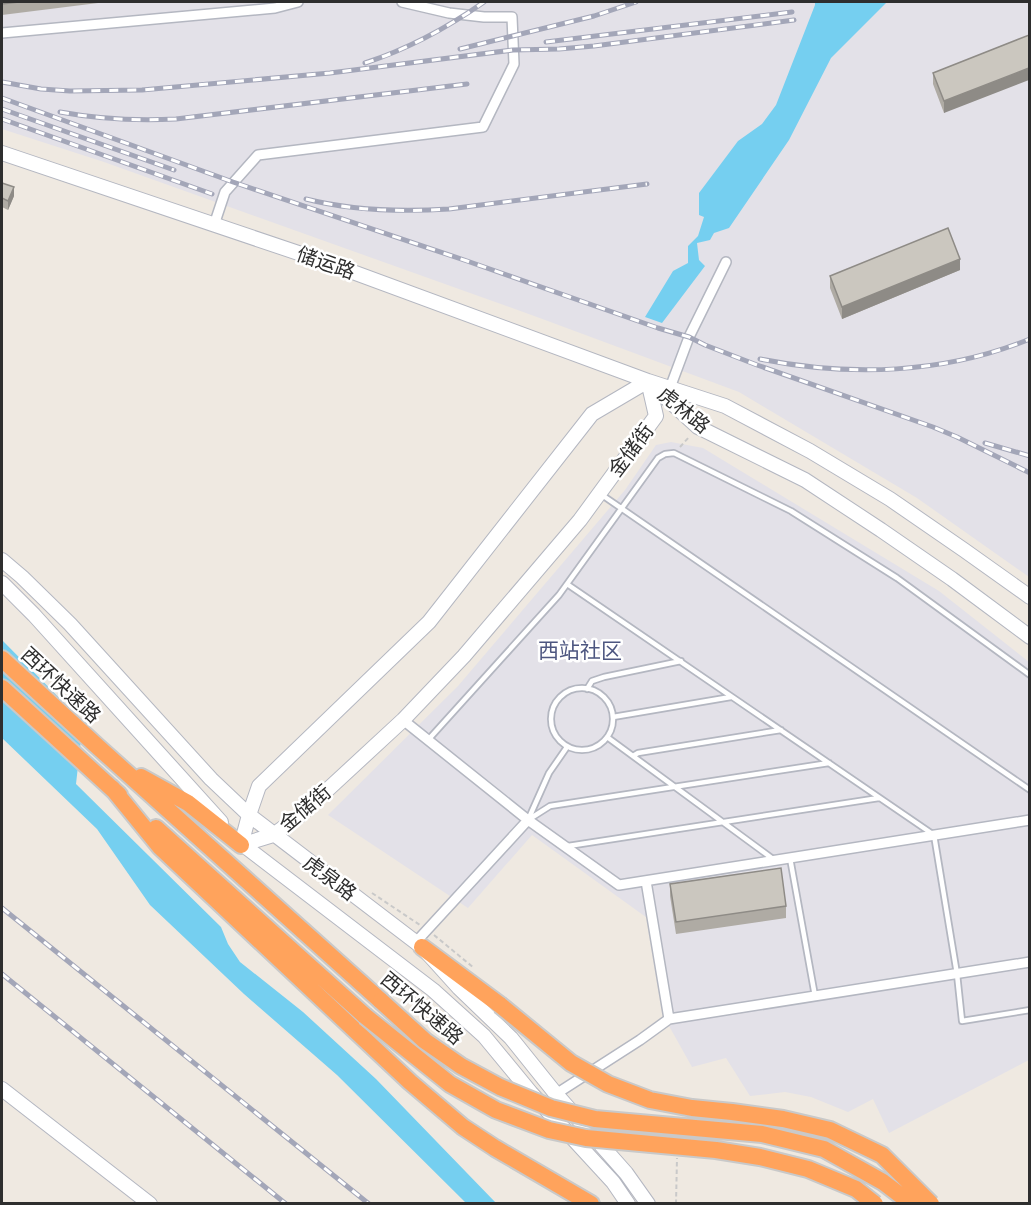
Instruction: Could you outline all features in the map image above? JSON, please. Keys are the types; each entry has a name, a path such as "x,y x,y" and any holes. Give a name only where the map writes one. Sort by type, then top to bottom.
{"highway":[{"name":"西环快速路","path":"2,659 425,1041 461,1066 500,1087 551,1107 595,1119 762,1134 824,1149 883,1182 912,1203"},
{"path":"2,688 365,1016 450,1084 496,1110 549,1130 586,1138 716,1150 760,1157 808,1169 856,1189 875,1203"},
{"path":"115,762 188,803 242,845"},
{"path":"112,788 160,847 410,1082 463,1126 495,1148 591,1203"},
{"path":"419,945 500,1005 571,1063 608,1084 650,1100 692,1108 783,1119 830,1130 882,1155 931,1203"}],"street":[{"path":"2,33 275,8 297,2"},
{"path":"214,225 225,192 258,156 483,128 514,64 512,17 449,13 402,2"},
{"name":"储运路","path":"2,153 331,264 648,381"},
{"path":"670,388 689,338 726,262"},
{"name":"虎林路","path":"648,381 725,406 810,452 890,500 1029,597"},
{"name":"虎林路","path":"648,381 698,427 805,480 926,561 1029,637"},
{"name":"金储街","path":"648,381 656,416 580,520 464,656 403,720 297,818 273,835 242,845 259,786 429,622 592,414 648,381"},
{"name":"虎泉路","path":"2,560 70,624 211,779 249,815 419,945 459,988 511,1038 556,1094 626,1173 648,1203"},
{"name":"虎泉路","path":"2,583 34,615 242,845 424,983 484,1036 531,1093 613,1182 628,1203"},
{"path":"403,720 528,820 619,885 1029,820"},
{"path":"419,945 528,820"},
{"path":"646,881 669,1019"},
{"path":"556,1094 669,1019 1029,962"},
{"path":"2,1089 150,1203"}],"lane":[{"path":"428,740 559,595 658,458 674,453 800,517 897,578 1029,675"},
{"path":"599,494 1029,790"},
{"path":"567,584 934,835 957,974 962,1021 1029,1010"},
{"path":"587,689 592,681 604,677 681,661"},
{"path":"587,689 600,694 608,701 613,717 611,731 597,747 577,751 558,741 552,732 551,712 555,702 562,695 571,690 587,689"},
{"path":"613,717 732,697"},
{"path":"633,756 638,753 781,730"},
{"path":"607,737 775,860"},
{"path":"528,820 549,773 567,747"},
{"path":"528,820 550,806 829,763"},
{"path":"565,846 879,798"},
{"path":"790,858 815,996"}],"path":[{"path":"674,453 698,427"}],"shaded area":[{"path":"2,2 1029,2 1029,577 917,498 739,392 104,162 2,129"},
{"path":"671,442 703,448 939,591 1029,662 1029,1060 889,1133 873,1099 848,1112 811,1097 785,1092 750,1096 726,1058 692,1067 669,1026 650,920 532,835 468,908 328,815 458,686 625,490 656,445"}],"water":[{"path":"815,2 887,2 831,58 789,140 729,228 714,233 710,240 697,243 699,260 705,266 662,323 645,317 673,271 688,263 688,246 698,236 704,217 699,215 699,193 738,141 762,124 776,105"},
{"path":"2,640 83,722 76,784 221,927 228,944 240,962 303,1012 376,1079 496,1203 466,1203 337,1075 244,994 150,905 97,829 2,738"}],"building":[{"path":"1029,35 1029,68 944,101 933,73"},
{"path":"2,183 14,187 8,201 2,198"},
{"path":"948,228 960,259 842,307 830,276"},
{"path":"781,868 786,906 676,922 670,884"}],"railway":[{"path":"365,63 427,37 484,2"},
{"path":"460,49 594,16 636,2"},
{"path":"546,42 792,12"},
{"path":"2,82 41,89 70,91 142,90 330,73 513,50 594,46 794,20"},
{"path":"60,112 118,119 176,119 467,84"},
{"path":"2,98 233,182 689,337 757,365 933,427 1030,473"},
{"path":"2,109 174,170"},
{"path":"2,119 212,194"},
{"path":"306,199 359,208 431,210 647,184"},
{"path":"760,359 828,368 896,369 964,359 997,351 1030,339"},
{"path":"985,443 1030,456"},
{"path":"2,908 369,1204"},
{"path":"2,974 286,1204"}],"district":[{"name":"西站社区","path":"580,651"}]}
